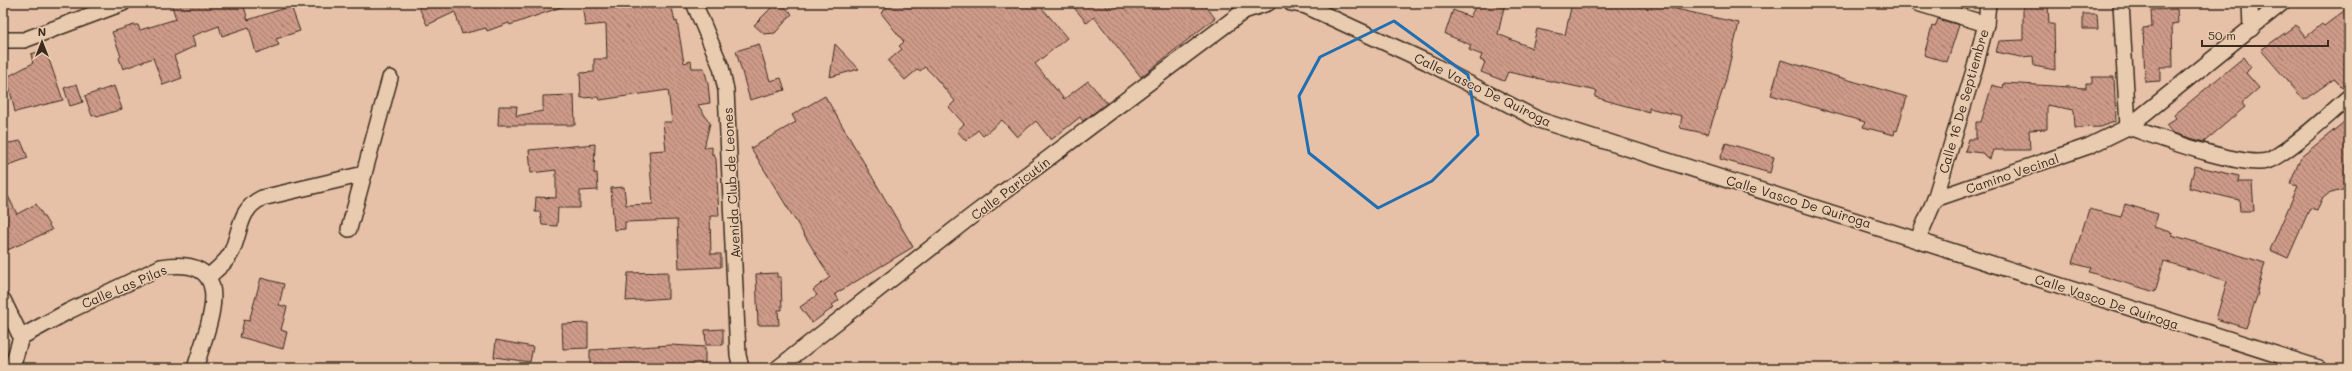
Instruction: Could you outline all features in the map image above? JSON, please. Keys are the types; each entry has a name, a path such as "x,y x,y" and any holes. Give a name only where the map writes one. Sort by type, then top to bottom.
{"street":[{"path":"3,40 24,40 123,3"},
{"name":"Avenida Club de Leones","path":"694,3 721,67 726,90 738,356 741,368"},
{"path":"1240,7 1268,3"},
{"name":"Calle Vasco De Quiroga","path":"1292,3 1306,6 1427,62 1539,120 1918,238 2138,312 2319,368"},
{"path":"1917,3 1986,24"},
{"name":"Calle 16 De Septiembre","path":"1935,199 1975,67 1986,24 1988,3"},
{"path":"2122,3 2128,127 2172,143 2221,156 2254,162 2266,161 2280,154 2349,97"},
{"path":"2250,3 2251,29"},
{"name":"Camino Vecinal","path":"1935,199 2089,146 2128,127 2282,3"},
{"name":"Calle Paricutín","path":"778,368 1240,7"},
{"path":"349,229 390,78"},
{"path":"195,368 211,317 214,298 209,276 226,261 232,251 245,211 252,203 262,198 364,174"},
{"path":"1918,238 1935,199"},
{"name":"Calle Las Pilas","path":"21,337 69,311 161,268 177,265 190,267 200,270 209,276"},
{"path":"3,300 21,337 12,368"}],"highlighted area":[{"path":"1394,21 1468,75 1478,135 1432,181 1378,208 1309,153 1299,96 1320,57"}],"building":[{"path":"171,3 243,3 248,20 291,6 300,31 276,39 279,45 256,53 249,27 222,36 219,26 192,36 195,46 174,56 182,78 163,85 153,58 123,69 119,58 121,56 112,32 134,25 138,25 140,30 176,19"},
{"path":"417,3 567,3 567,5 510,25 509,23 487,31 486,28 462,34 455,12 427,25"},
{"path":"582,3 655,3 655,8 671,3 675,22 677,21 684,63 691,61 692,68 704,68 708,84 710,103 698,105 710,123 704,148 712,147 712,155 714,154 716,159 719,216 710,216 711,254 721,254 721,267 679,269 677,220 625,222 625,229 614,230 611,188 624,187 626,205 653,204 649,151 666,150 663,122 672,122 668,90 600,100 599,97 581,98 580,73 594,72 594,59 607,59 606,24 585,26"},
{"path":"891,3 1038,3 1067,38 1035,64 1064,99 1088,81 1107,103 1083,121 1080,117 1051,140 1036,121 1017,137 1002,120 983,136 978,130 966,141 957,131 964,124 949,107 955,101 934,76 925,67 920,71 918,69 905,80 888,61 902,49 899,46 904,42 881,13"},
{"path":"1070,3 1109,3 1106,6 1108,8 1114,3 1203,3 1215,18 1141,77 1094,17 1087,23"},
{"path":"1477,3 1505,3 1498,34 1532,48 1537,29 1565,35 1572,3 1649,3 1739,23 1725,83 1708,134 1680,128 1682,116 1649,108 1649,112 1615,103 1595,97 1597,91 1508,72 1504,81 1481,72 1485,62 1480,60 1482,55 1469,50 1471,45 1445,34 1453,10 1470,17"},
{"path":"2023,3 2047,3 2048,5 2049,24 2054,24 2055,70 2034,66 2033,56 2021,57 1996,52 1999,41 2023,40"},
{"path":"781,4 792,14 775,33 764,34 754,25 772,7 778,7"},
{"path":"2349,7 2349,88 2344,89 2334,79 2304,100 2261,50 2296,25 2306,37 2322,24 2324,26"},
{"path":"2177,9 2178,23 2172,24 2173,67 2160,67 2160,81 2145,82 2143,28 2152,27 2151,10"},
{"path":"2083,14 2097,14 2098,29 2083,29"},
{"path":"1938,19 1959,25 1947,62 1924,55 1932,26 1935,27"},
{"path":"759,44 770,81 781,78 785,90 750,100 736,51"},
{"path":"835,44 859,69 830,77"},
{"path":"46,51 63,100 15,112 7,77 33,63 31,54"},
{"path":"2244,57 2251,67 2246,73 2259,88 2242,103 2245,107 2204,142 2173,133 2166,125 2176,118 2174,115"},
{"path":"1781,60 1907,97 1897,131 1895,130 1894,135 1863,127 1865,122 1771,95"},
{"path":"2092,77 2114,77 2116,121 2101,127 2075,128 2074,110 2047,105 2047,129 2029,130 2030,150 1993,150 1990,159 1982,153 1965,151 1969,139 1976,139 1976,122 1981,122 1992,85 2003,88 2004,83 2086,88 2086,83 2092,83"},
{"path":"77,84 83,102 70,106 64,88"},
{"path":"114,86 122,109 97,117 96,115 92,116 85,96"},
{"path":"574,95 575,125 498,125 499,106 517,106 516,116 543,111 543,96"},
{"path":"825,96 913,247 835,294 839,300 832,305 834,307 812,323 800,307 817,295 813,290 830,277 751,148 796,122 792,115"},
{"path":"2349,118 2349,188 2328,194 2322,199 2317,210 2310,208 2288,258 2270,250 2298,186 2290,184 2301,157"},
{"path":"21,141 28,158 3,167 3,144"},
{"path":"1726,143 1774,157 1770,173 1720,159"},
{"path":"595,144 594,173 597,173 598,190 580,191 580,208 558,208 557,226 542,225 540,212 535,212 536,197 556,198 556,170 531,173 529,150"},
{"path":"2195,166 2239,176 2238,182 2252,182 2254,211 2240,211 2239,200 2189,188"},
{"path":"3,186 17,214 36,204 52,230 3,252"},
{"path":"2125,204 2158,214 2154,227 2173,233 2172,235 2265,263 2257,292 2258,293 2246,328 2216,319 2227,281 2164,261 2155,292 2089,272 2091,268 2072,263 2089,209 2121,217"},
{"path":"668,272 668,298 626,301 628,273"},
{"path":"777,273 777,277 781,277 782,310 778,310 779,325 758,325 756,274"},
{"path":"261,278 284,284 279,305 287,307 281,330 287,332 283,349 240,337 244,320 249,321"},
{"path":"588,323 588,348 563,349 562,324"},
{"path":"723,329 723,345 706,345 705,330"},
{"path":"496,340 533,347 530,362 494,357"},
{"path":"671,345 705,347 705,368 590,368 590,350"}]}
